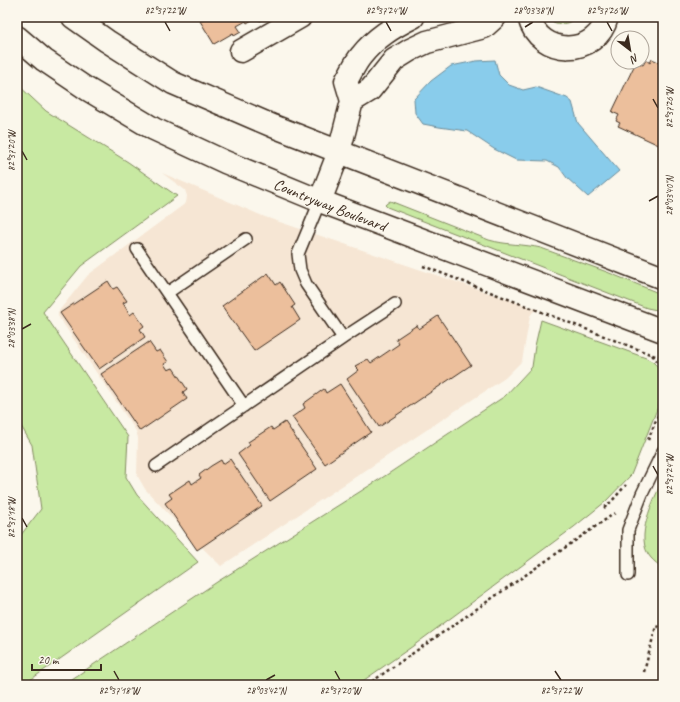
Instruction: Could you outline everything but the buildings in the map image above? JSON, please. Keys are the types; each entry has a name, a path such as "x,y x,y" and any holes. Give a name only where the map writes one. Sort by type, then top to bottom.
{"street":[{"path":"73,17 106,41 173,83 273,126 663,278"},
{"path":"241,51 300,17"},
{"path":"320,201 339,152 352,101 346,81 360,57 377,39 395,26 413,17"},
{"path":"352,101 370,90 394,60 410,50 427,42 484,27 495,17"},
{"path":"529,17 531,24 538,35 550,44 560,47 575,48 587,43 598,35 606,24 607,17"},
{"name":"Countryway Boulevard","path":"17,37 44,60 87,89 154,129 225,162 320,201 663,331"}],"lane":[{"path":"320,201 298,254 300,270 306,284 343,338"},
{"path":"167,292 246,239"},
{"path":"137,249 244,406"},
{"path":"156,466 395,304"},
{"path":"628,575 628,530 642,494 663,451"}],"path":[{"path":"651,354 660,364 663,371"},
{"path":"658,357 663,359"},
{"path":"367,685 642,494"},
{"path":"644,672 656,626 663,629"}],"shaded area":[{"path":"162,173 265,217 536,309 530,316 522,361 505,378 221,566 145,489 137,475 138,438 136,431 58,316 58,312 88,275 186,203 187,196 185,190"}],"green space":[{"path":"546,17 576,17 569,22 561,24 553,22"},
{"path":"17,84 46,111 128,162 177,196 81,266 43,312 128,437 126,477 137,495 198,562 23,685 17,685 17,540 41,509 32,445 17,419"},
{"path":"390,201 489,240 541,248 607,272 663,296 663,307 661,310 647,308 387,207 385,205"},
{"path":"541,320 646,358 658,367 662,375 663,394 631,475 605,502 574,527 413,646 357,685 63,685 217,582 388,474 505,396 532,367"},
{"path":"663,479 663,567 651,558 646,550 644,540 647,519"}],"water":[{"path":"495,60 499,75 509,85 523,90 536,87 567,98 572,102 578,123 619,171 588,197 567,178 559,167 547,161 516,160 494,149 467,131 423,124 415,113 414,99 431,81 451,66 476,61"}]}
